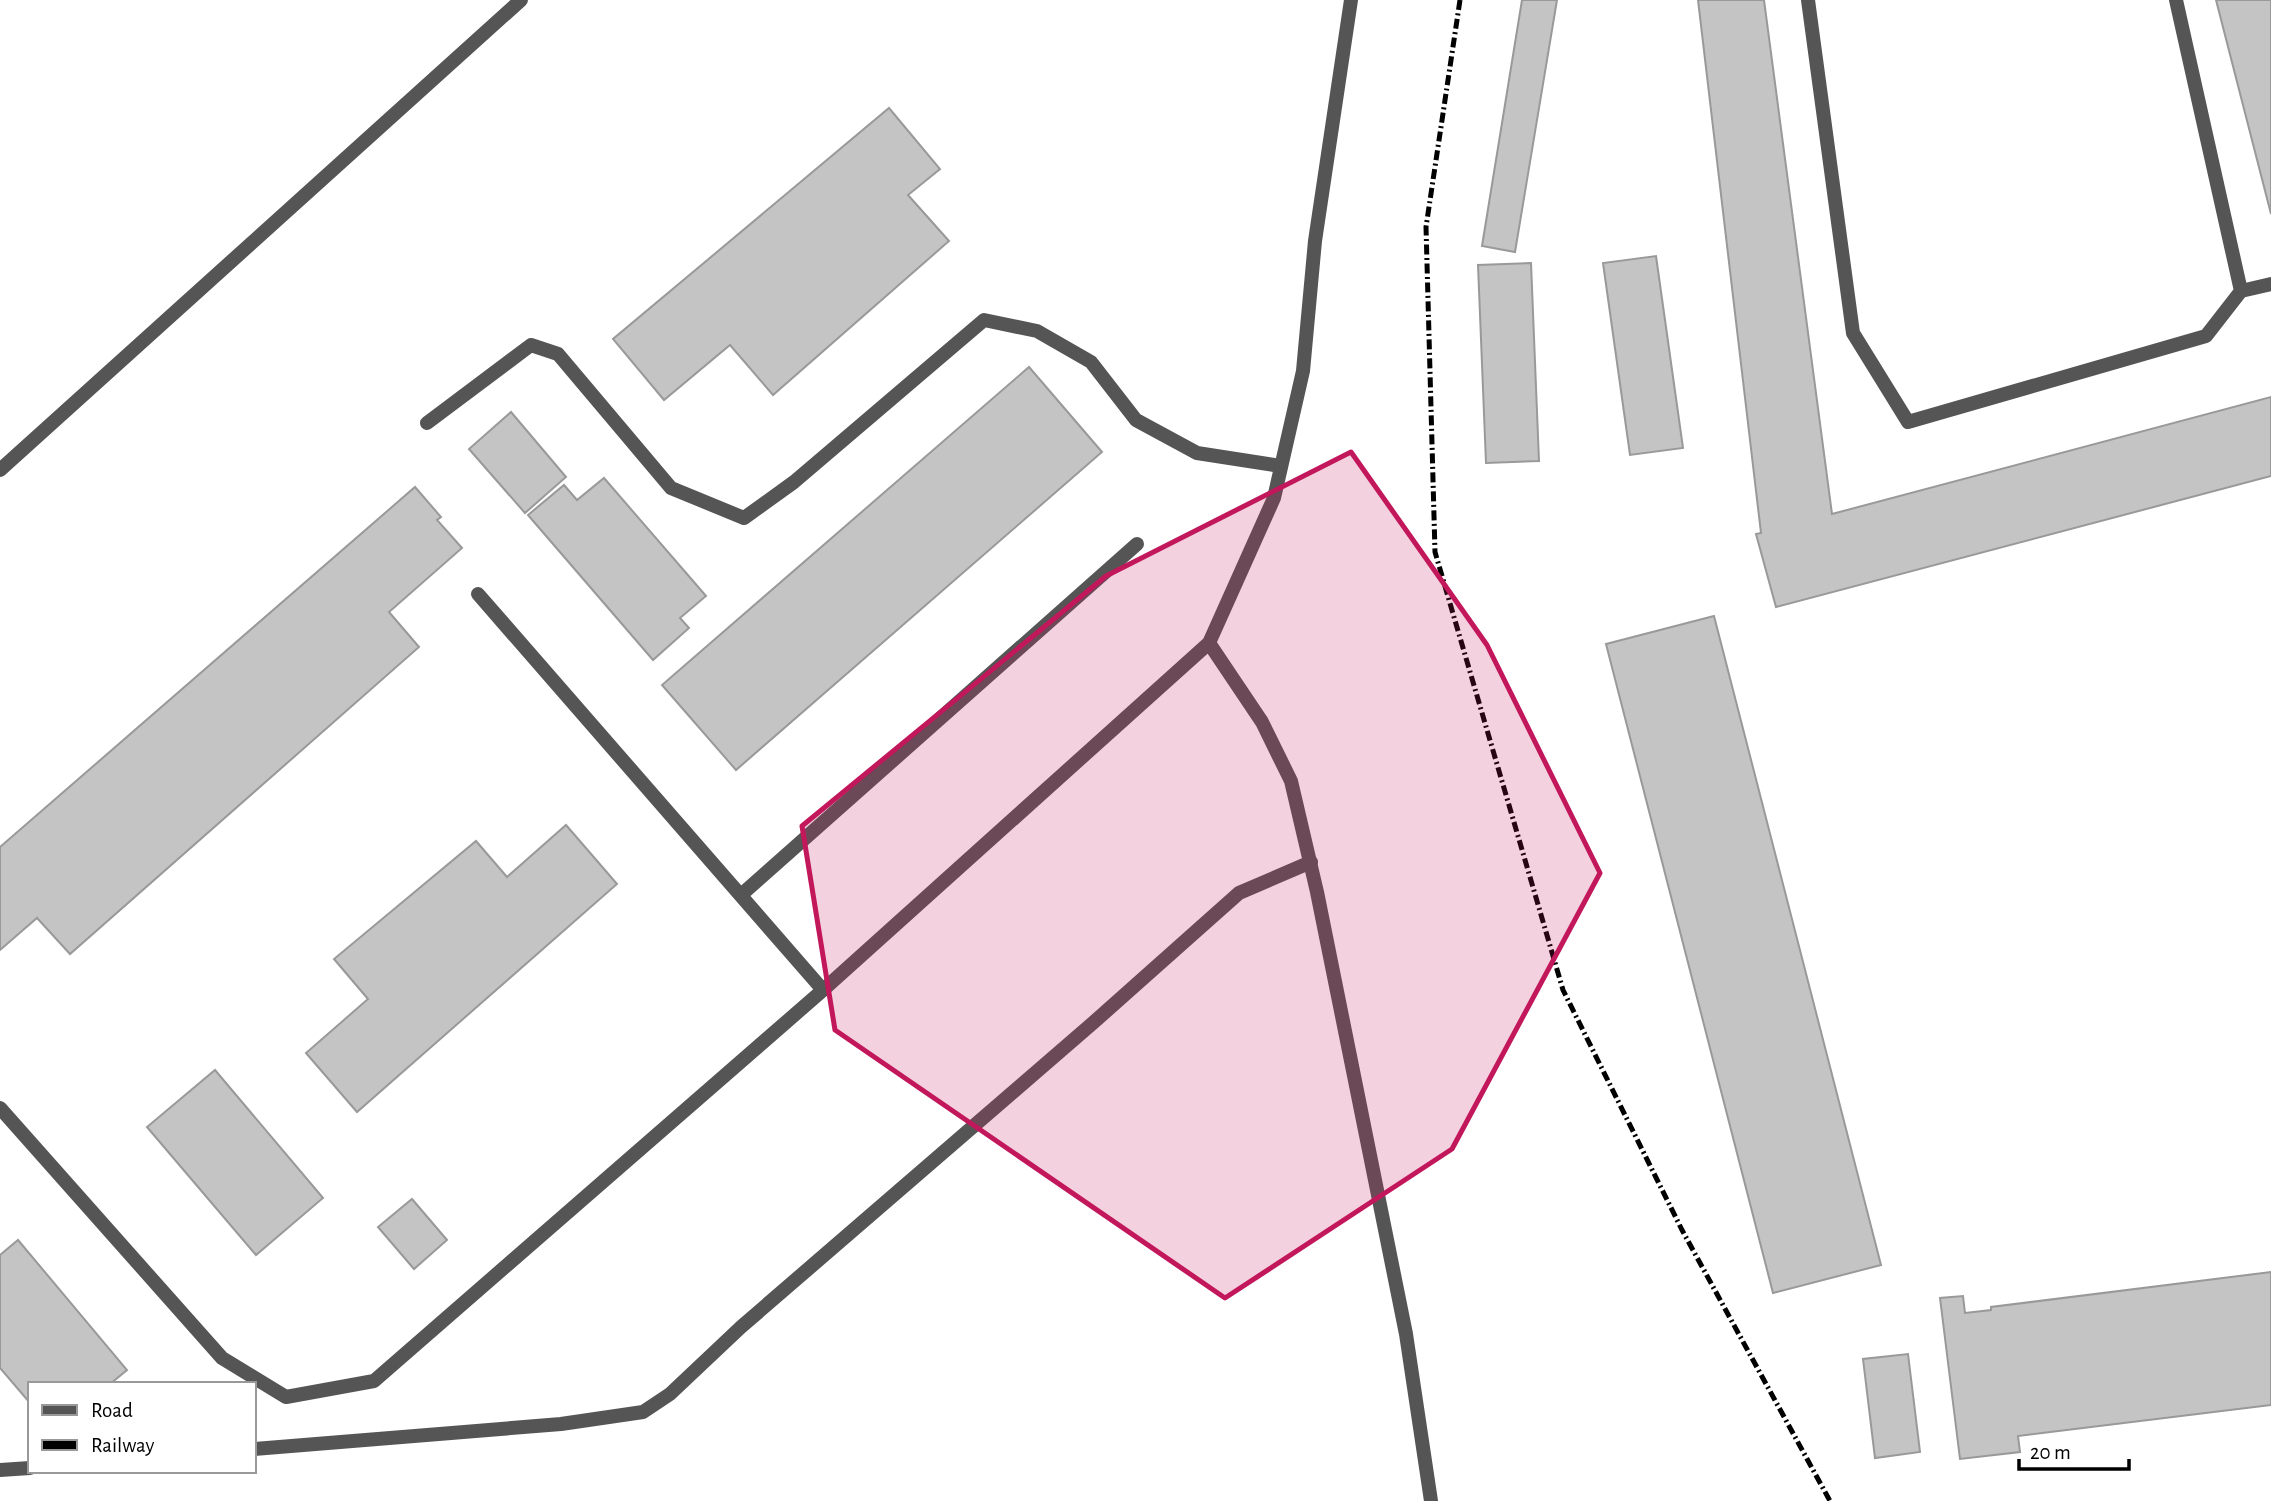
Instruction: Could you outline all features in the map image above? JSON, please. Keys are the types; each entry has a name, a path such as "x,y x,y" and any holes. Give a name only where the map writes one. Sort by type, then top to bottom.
{"street":[{"path":"0,470 521,0"},
{"path":"0,1108 222,1359 286,1397 374,1381 823,990 1209,643 1274,498 1303,371 1315,242 1352,0"},
{"path":"1808,0 1853,332 1908,422 2206,336 2241,290 2271,284"},
{"path":"2176,0 2241,290"},
{"path":"427,423 531,345 558,354 671,488 744,518 794,482 984,320 1037,331 1091,362 1136,420 1197,453 1281,466"},
{"path":"741,895 1137,544"},
{"path":"478,594 823,990"},
{"path":"1209,643 1262,722 1292,781 1311,862 1406,1334 1431,1501"},
{"path":"256,1449 561,1424 643,1412 670,1394 741,1327 1239,893 1311,862"},
{"path":"0,1470 28,1468"}],"highlighted area":[{"path":"1351,452 1487,645 1600,873 1452,1149 1225,1298 835,1030 802,826 1106,576"}],"building":[{"path":"1522,0 1557,0 1515,252 1482,246"},
{"path":"1698,0 1764,0 1832,514 2271,397 2271,476 1776,607 1756,534 1761,533"},
{"path":"2216,0 2271,0 2271,214"},
{"path":"889,108 940,169 908,195 949,241 773,395 730,345 664,400 613,339"},
{"path":"1656,256 1683,448 1630,455 1603,263"},
{"path":"1531,263 1539,461 1486,463 1478,265"},
{"path":"1029,367 1102,452 736,770 662,685"},
{"path":"511,412 566,477 525,513 469,449"},
{"path":"604,478 706,596 680,618 689,628 653,660 528,515 564,485 577,500"},
{"path":"415,487 441,517 437,520 462,548 389,612 419,647 70,954 37,918 0,950 0,847"},
{"path":"1714,616 1881,1265 1773,1293 1606,644"},
{"path":"566,825 617,884 357,1112 306,1053 368,999 334,959 476,841 507,877"},
{"path":"215,1070 323,1198 256,1255 147,1127"},
{"path":"412,1199 447,1240 414,1269 378,1227"},
{"path":"18,1240 127,1370 112,1382 28,1382 28,1401 0,1368 0,1255"},
{"path":"2271,1272 2271,1405 2018,1436 2020,1452 1960,1459 1940,1298 1963,1296 1965,1313 1991,1310 1991,1307"},
{"path":"1908,1354 1920,1452 1875,1458 1863,1359"}],"railway":[{"path":"1460,0 1426,227 1435,552 1563,990 1682,1230 1830,1501"}]}
